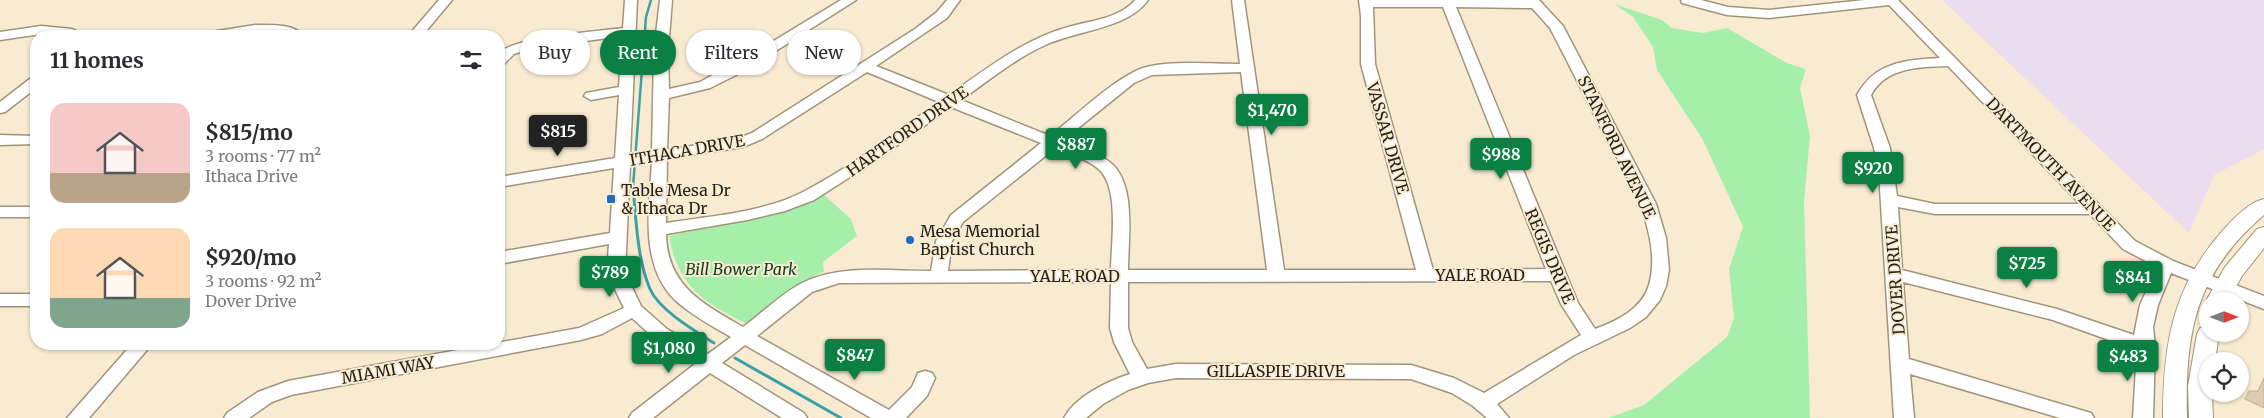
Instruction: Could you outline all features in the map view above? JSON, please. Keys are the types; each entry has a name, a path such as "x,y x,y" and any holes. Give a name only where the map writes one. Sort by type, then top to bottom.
{"main road":[{"path":"2175,413 2178,336 2186,305 2199,278 2225,242 2264,205"},
{"path":"2221,292 2264,234"},
{"path":"2203,417 2200,386 2207,342"}],"street":[{"path":"420,30 446,0"},
{"path":"632,0 625,90 626,161 616,237 616,273 634,310 660,334 797,418"},
{"path":"630,25 641,0"},
{"path":"666,0 661,51 662,95 654,158 659,230 658,252 666,273 681,294 700,310 888,418"},
{"path":"777,44 850,0"},
{"name":"ITHACA DRIVE","path":"505,181 727,146 758,136 920,32 942,15 954,0"},
{"name":"HARTFORD DRIVE","path":"659,230 747,215 778,207 808,196 840,178 1004,62 1040,41 1125,15 1138,6 1142,0"},
{"path":"1238,0 1276,276"},
{"path":"1688,0 1727,11 1769,14 1891,0"},
{"name":"DARTMOUTH AVENUE","path":"1891,0 2129,245 2167,266 2199,278 2217,292"},
{"path":"1366,2 1534,2"},
{"name":"VASSAR DRIVE","path":"1366,2 1370,22 1366,50 1368,64 1426,274"},
{"name":"STANFORD AVENUE","path":"1485,402 1591,338 1625,324 1642,311 1652,299 1660,279 1661,263 1657,231 1648,204 1556,26 1534,2"},
{"name":"REGIS DRIVE","path":"1448,3 1557,275 1570,304 1591,338"},
{"path":"505,55 509,51 522,47 630,25"},
{"path":"237,30 283,30"},
{"path":"0,36 20,31 30,31"},
{"name":"DOVER DRIVE","path":"1904,418 1889,200 1882,148 1869,115 1865,92 1871,83 1893,68 1922,63 1951,62"},
{"path":"866,67 1100,162 1111,170 1117,179 1120,194 1119,328 1123,342 1140,376"},
{"path":"939,276 944,241 958,219 1050,143 1136,76 1161,69 1248,68"},
{"path":"662,95 704,85 724,75"},
{"path":"0,109 30,86"},
{"path":"590,96 625,90"},
{"path":"0,140 30,140"},
{"path":"1889,200 1935,209 2094,209"},
{"path":"0,212 30,212"},
{"path":"505,257 616,237"},
{"path":"2143,418 2146,346 2142,336 2156,284 2167,266"},
{"path":"1895,274 2057,315 2146,346"},
{"name":"YALE ROAD","path":"639,418 806,288 822,281 839,277 1557,275"},
{"path":"0,300 30,300"},
{"name":"DARTMOUTH AVENUE","path":"2249,300 2264,303"},
{"name":"MIAMI WAY","path":"505,348 581,334 596,329 634,310"},
{"path":"77,418 138,350"},
{"name":"MIAMI WAY","path":"234,418 265,397 288,388 494,350"},
{"path":"1901,364 2084,418"},
{"name":"GILLASPIE DRIVE","path":"1074,418 1091,402 1115,387 1140,376 1176,371 1397,371 1437,378 1462,388 1485,402"},
{"path":"894,418 920,391 925,378"},
{"path":"1485,402 1499,418"},
{"path":"2175,413 2203,417"}],"shaded area":[{"path":"1942,0 2264,0 2264,149 2214,175 2189,233"}],"green space":[{"path":"1614,4 1662,20 1672,28 1703,33 1727,28 1787,63 1806,69 1800,88 1810,136 1804,201 1810,418 1608,418 1644,405 1727,337 1734,318 1729,269 1743,227 1703,140 1657,70 1653,47 1633,17"},
{"name":"Bill Bower Park","path":"823,194 851,219 857,236 823,262 824,272 793,288 747,324 705,300 686,280 679,268 673,254 669,236 782,211"}],"building":[{"path":"2264,378 2264,408 2249,401 2249,391 2258,391"}],"waterway":[{"path":"633,186 646,17 651,0"},
{"path":"633,186 642,265 650,289 661,305 669,312 714,343"},
{"path":"735,358 841,418"}],"place":[{"name":"Table Mesa Dr & Ithaca Dr","path":"611,199"},
{"name":"Mesa Memorial Baptist Church","path":"910,240"}]}
